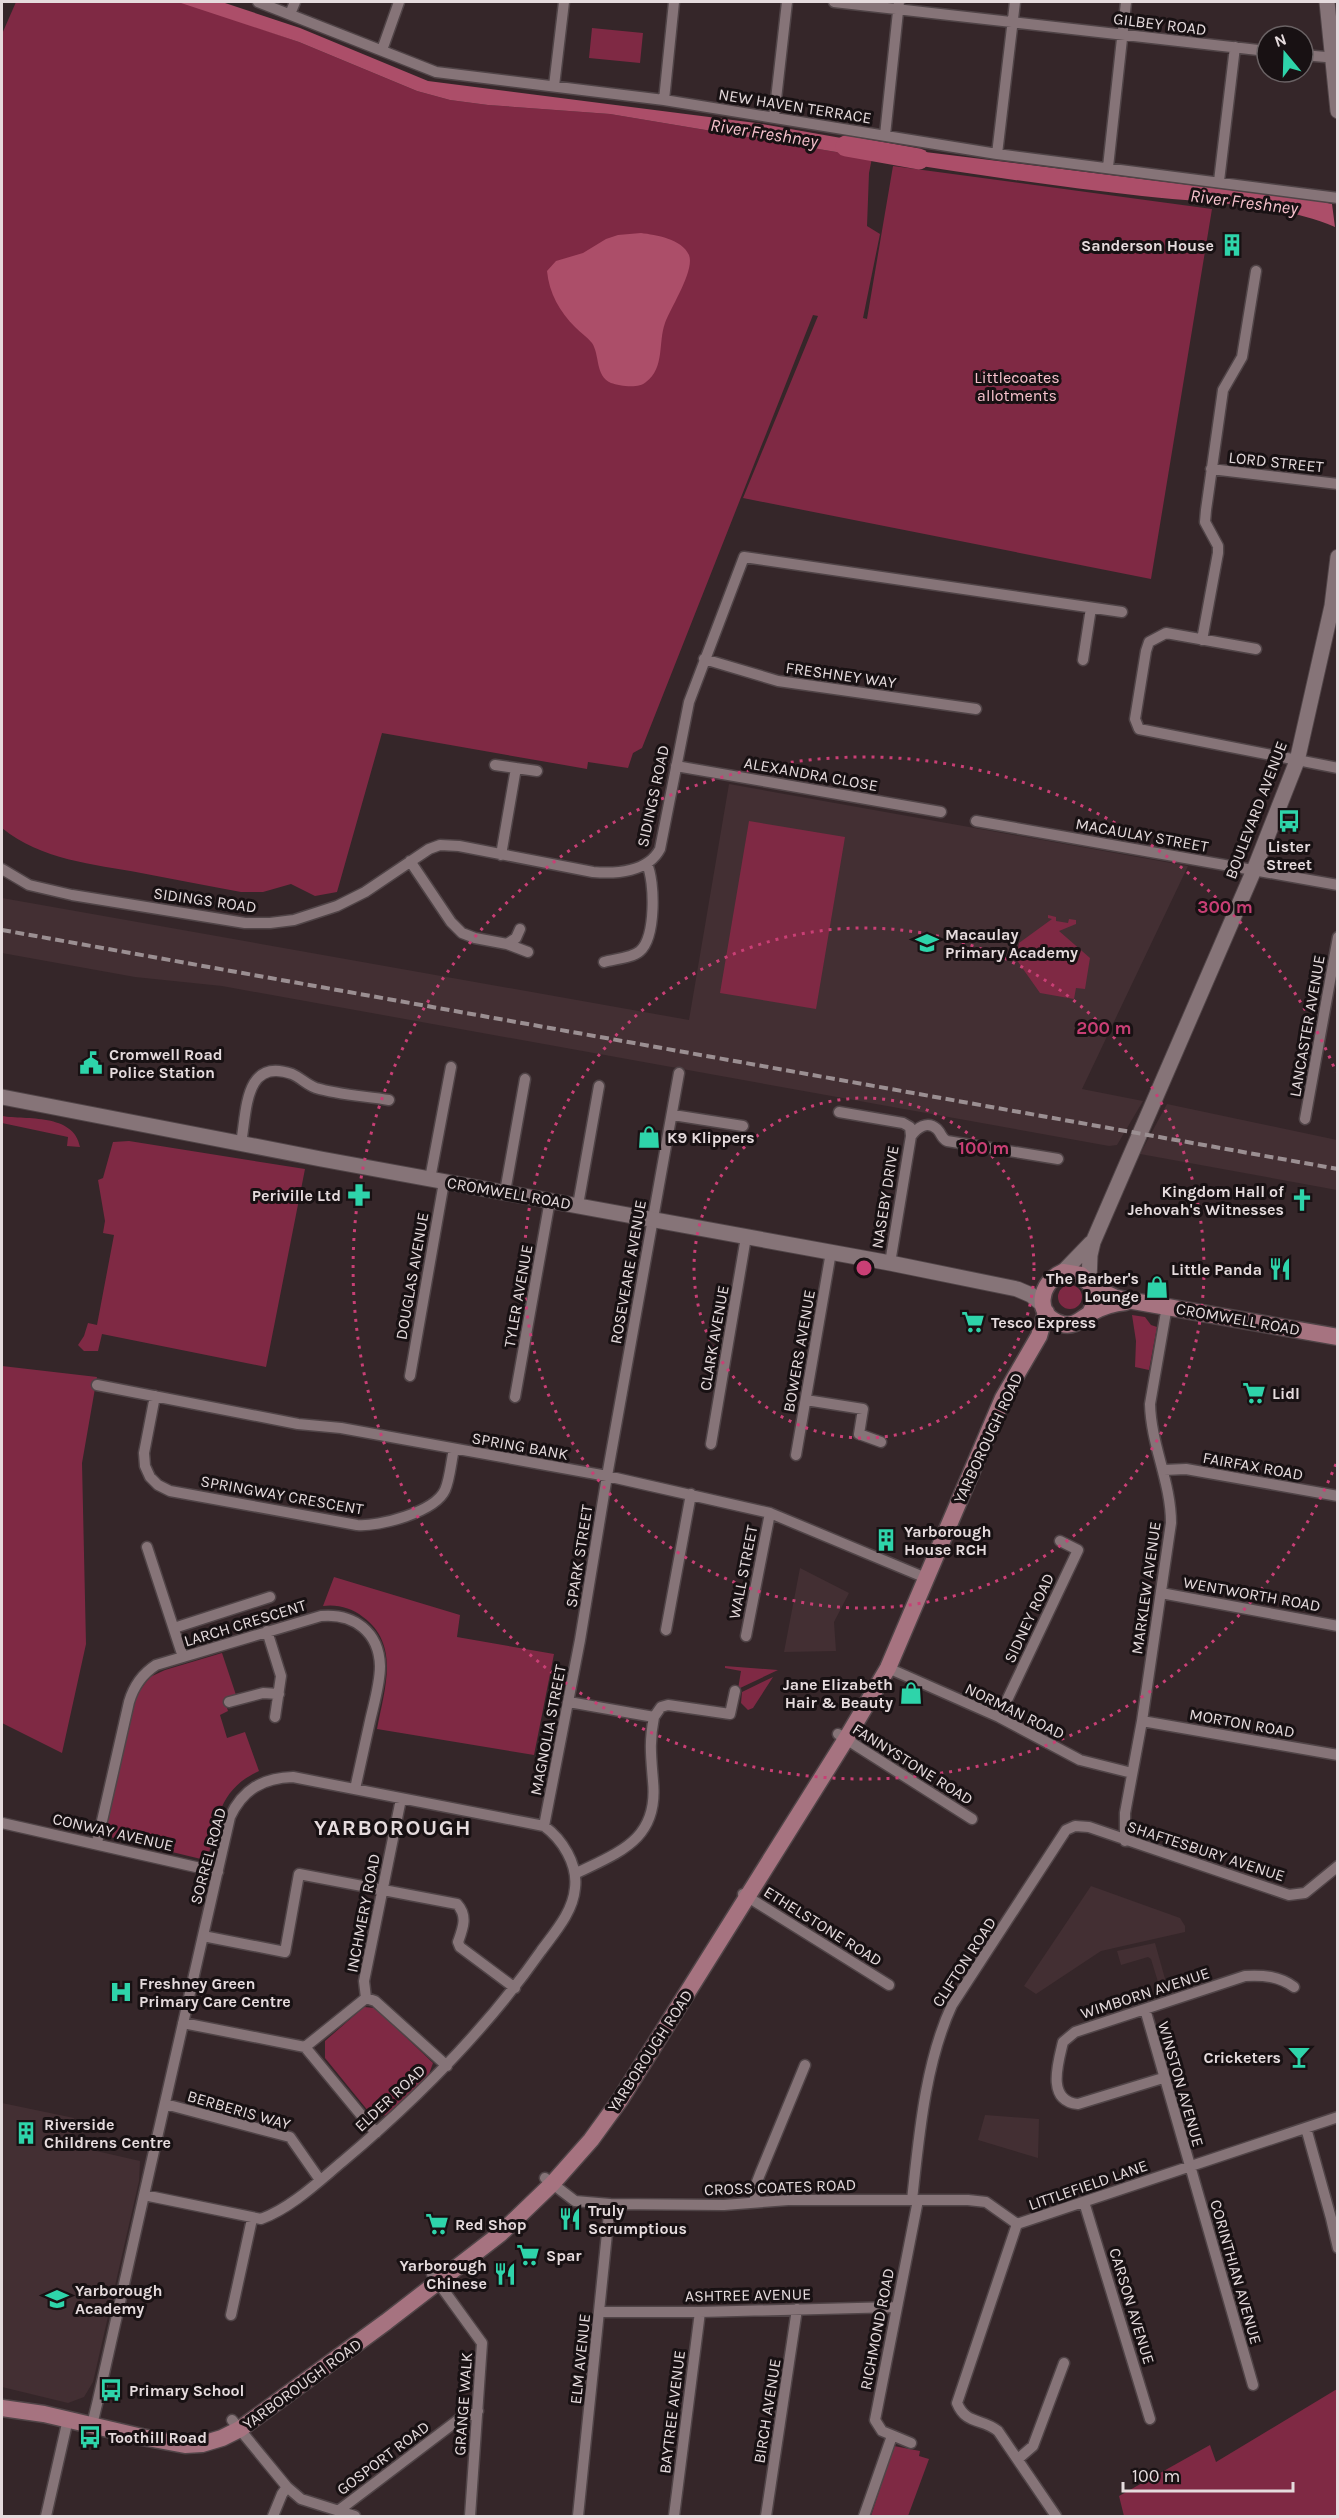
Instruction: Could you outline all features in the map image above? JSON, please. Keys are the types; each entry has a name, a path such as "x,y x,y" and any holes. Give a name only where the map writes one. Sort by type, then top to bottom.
{"main road":[{"path":"1035,1343 1053,1332 1073,1324 1083,1320 1095,1303 1092,1285 1081,1275 1063,1272 1047,1282 1044,1289 1045,1309 1053,1320 1063,1324 1073,1324"},
{"name":"CROMWELL ROAD","path":"1092,1285 1116,1298 1139,1300 1338,1337"},
{"name":"CROMWELL ROAD","path":"1090,1313 1121,1302 1139,1300"},
{"name":"YARBOROUGH ROAD","path":"2,2409 68,2419 185,2445 202,2444 222,2438 236,2424 435,2278 500,2234 548,2181 591,2140 621,2100 744,1895 842,1737 888,1668 1003,1398 1042,1328 1045,1309"}],"street":[{"name":"NEW HAVEN TERRACE","path":"258,2 436,72 664,100 997,154 1338,198"},
{"path":"290,14 295,2"},
{"path":"382,50 399,2"},
{"path":"554,86 564,2"},
{"path":"664,100 674,2"},
{"path":"774,117 787,2"},
{"name":"GILBEY ROAD","path":"834,2 899,5 1013,22 1255,50"},
{"path":"997,154 1015,2"},
{"path":"1108,167 1126,2"},
{"path":"1327,2 1335,58 1338,111"},
{"path":"885,135 899,5"},
{"path":"1219,181 1235,47"},
{"path":"1315,56 1335,58"},
{"path":"1202,640 1218,553 1218,546 1205,522 1211,469 1222,394 1242,357 1256,271"},
{"name":"LORD STREET","path":"1211,469 1338,484"},
{"name":"SIDINGS ROAD","path":"2,869 29,885 72,895 245,923 270,923 294,920 340,905 365,892 422,852 440,844 593,872 607,873 647,864 655,858 660,849 689,702 744,557 1122,612"},
{"name":"BOULEVARD AVENUE","path":"1092,1285 1090,1255 1098,1230 1254,870 1297,761 1332,606 1338,557"},
{"path":"1083,660 1091,608"},
{"path":"1256,649 1166,633 1149,642 1135,719 1139,729 1338,768"},
{"name":"FRESHNEY WAY","path":"704,659 778,681 976,709"},
{"path":"495,765 537,771"},
{"name":"ALEXANDRA CLOSE","path":"676,766 941,812"},
{"path":"501,855 516,768"},
{"name":"MACAULAY STREET","path":"976,821 1338,885"},
{"path":"410,861 451,922 462,933 507,944 528,952"},
{"path":"604,962 635,954 644,945 654,890 647,864"},
{"path":"507,944 516,938 520,929"},
{"name":"LANCASTER AVENUE","path":"1305,1119 1338,937"},
{"name":"DOUGLAS AVENUE","path":"410,1376 451,1066"},
{"path":"241,1143 251,1086 261,1073 270,1071 293,1075 316,1088 389,1100"},
{"name":"ROSEVEARE AVENUE","path":"607,1476 652,1218 680,1074"},
{"path":"505,1192 525,1078"},
{"path":"578,1205 599,1086"},
{"name":"CROMWELL ROAD","path":"2,1097 890,1263 1017,1289 1031,1295 1045,1309"},
{"name":"NASEBY DRIVE","path":"839,1112 903,1123 910,1127 911,1136 890,1263"},
{"path":"673,1115 743,1126"},
{"name":"NASEBY DRIVE","path":"911,1136 917,1128 927,1125 937,1129 942,1138 947,1141 1058,1159"},
{"name":"TYLER AVENUE","path":"515,1397 550,1200"},
{"name":"BOULEVARD AVENUE","path":"1063,1272 1083,1253 1098,1230"},
{"name":"CLARK AVENUE","path":"711,1444 746,1237"},
{"name":"BOWERS AVENUE","path":"796,1455 831,1252"},
{"name":"CROMWELL ROAD","path":"1017,1289 1047,1282"},
{"name":"MARKLEW AVENUE","path":"1125,1840 1125,1813 1142,1721 1171,1524 1171,1509 1164,1470 1150,1420 1150,1404 1167,1306"},
{"name":"SPRING BANK","path":"97,1385 298,1424 341,1428 607,1476 691,1494 770,1513 926,1578"},
{"name":"SPRINGWAY CRESCENT","path":"155,1396 144,1453 145,1466 150,1477 158,1485 170,1491 219,1501 357,1525 373,1525 428,1508 438,1501 445,1490 454,1449"},
{"path":"806,1400 863,1409 859,1434 881,1442"},
{"name":"FAIRFAX ROAD","path":"1164,1470 1186,1469 1338,1496"},
{"name":"SPARK STREET","path":"580,1640 607,1476"},
{"path":"666,1629 691,1494"},
{"name":"WALL STREET","path":"746,1636 770,1513"},
{"name":"SIDNEY ROAD","path":"999,1717 1078,1550 1060,1541"},
{"path":"147,1547 183,1657"},
{"name":"WENTWORTH ROAD","path":"1161,1593 1338,1626"},
{"path":"174,1628 270,1597"},
{"name":"LARCH CRESCENT","path":"97,1843 132,1693 140,1679 150,1669 267,1631 330,1615 361,1624 372,1638 379,1656 379,1679 355,1789"},
{"path":"267,1631 281,1676 275,1717"},
{"name":"MAGNOLIA STREET","path":"544,1826 580,1640"},
{"name":"NORMAN ROAD","path":"888,1668 999,1717 1080,1760 1132,1773"},
{"path":"544,1826 562,1844 575,1874 626,1849 638,1838 647,1823 654,1794 649,1741 654,1717 661,1707 668,1705 730,1714 735,1691"},
{"path":"229,1702 263,1693 279,1694"},
{"path":"569,1702 654,1717"},
{"name":"MORTON ROAD","path":"1142,1721 1338,1755"},
{"name":"FANNYSTONE ROAD","path":"842,1737 972,1818"},
{"name":"SORREL ROAD","path":"92,2425 230,1817 243,1796 253,1787 278,1777 293,1777 544,1826"},
{"name":"INCHMERY ROAD","path":"366,1998 364,1981 401,1799"},
{"name":"CONWAY AVENUE","path":"2,1823 218,1872"},
{"name":"CLIFTON ROAD","path":"915,2200 918,2146 935,2050 942,2026 952,2005 1063,1833 1078,1825 1104,1833"},
{"name":"SHAFTESBURY AVENUE","path":"1104,1833 1280,1893 1299,1894 1310,1889 1338,1866"},
{"path":"203,1936 285,1952 299,1874 458,1904 463,1911 464,1919 458,1942 460,1947 515,1988"},
{"name":"ELDER ROAD","path":"252,2219 270,2216 320,2180 376,2133 447,2066 515,1988 569,1910 575,1887 575,1874"},
{"name":"ETHELSTONE ROAD","path":"744,1895 889,1985"},
{"name":"WIMBORN AVENUE","path":"1163,2078 1078,2104 1066,2102 1057,2092 1056,2084 1061,2049 1068,2036 1245,1976 1258,1975 1281,1979 1294,1987"},
{"path":"305,2047 366,1998 375,2001 447,2066"},
{"name":"WINSTON AVENUE","path":"1144,2009 1189,2167"},
{"path":"183,2023 305,2047 376,2133"},
{"path":"755,2202 755,2187 805,2065"},
{"name":"BERBERIS WAY","path":"165,2104 290,2137 320,2180"},
{"name":"LITTLEFIELD LANE","path":"1018,2459 998,2431 991,2425 969,2419 961,2413 957,2403 1017,2224 1338,2117"},
{"path":"1306,2128 1338,2248"},
{"name":"CORINTHIAN AVENUE","path":"1189,2167 1253,2385"},
{"name":"CROSS COATES ROAD","path":"548,2181 575,2200 610,2205 915,2200 986,2202 1017,2224"},
{"path":"144,2194 252,2219 231,2315"},
{"name":"RICHMOND ROAD","path":"892,2436 878,2428 875,2420 915,2200"},
{"name":"CARSON AVENUE","path":"1084,2202 1150,2419"},
{"name":"ELM AVENUE","path":"578,2517 610,2205"},
{"name":"GRANGE WALK","path":"435,2278 482,2343 470,2517"},
{"name":"ASHTREE AVENUE","path":"600,2312 896,2307"},
{"name":"BIRCH AVENUE","path":"766,2517 797,2309"},
{"name":"BAYTREE AVENUE","path":"674,2517 700,2312"},
{"path":"1056,2517 1018,2459 1033,2446 1064,2363"},
{"name":"GOSPORT ROAD","path":"338,2511 459,2420 478,2411"},
{"path":"46,2517 68,2419"},
{"path":"236,2424 287,2487 301,2499 355,2517"},
{"path":"864,2517 892,2436 911,2443"},
{"path":"273,2517 277,2503 287,2487"}],"shaded area":[{"name":"Macaulay Primary Academy","path":"729,784 1188,866 1082,1089 1143,1101 1117,1145 1109,1146 222,986 135,977 2,953 2,898 689,1020"},
{"path":"1167,1104 1337,1140 1337,1190 1140,1154"},
{"path":"800,1568 849,1593 834,1622 836,1651 784,1652"},
{"path":"1091,1886 1180,1918 1185,1926 1185,1932 1101,1951 1036,1994 1024,1986"},
{"path":"1155,1943 1169,1993 1162,1995 1151,1959 1148,1957 1121,1965 1117,1951"},
{"name":"Yarborough Academy","path":"2,2103 74,2118 70,2145 140,2161 139,2181 93,2382 84,2397 68,2403 2,2387"},
{"path":"985,2115 1039,2119 1038,2158 978,2140"}],"green space":[{"name":"Littlecoates allotments","path":"16,2 184,2 299,42 417,91 450,100 610,114 872,158 869,173 867,226 880,234 863,318 867,319 893,166 1212,209 1151,579 743,498 818,316 813,315 642,748 633,753 628,768 588,762 587,769 382,733 337,892 315,896 291,884 263,892 241,892 86,863 50,854 17,839 2,828 2,34"},
{"path":"592,28 643,33 640,63 589,58"},
{"path":"749,821 845,837 816,1009 720,993"},
{"path":"1048,915 1056,917 1056,921 1068,923 1069,919 1076,920 1076,924 1059,931 1090,958 1085,989 1076,988 1074,999 1040,993 1016,959 1019,943 1052,919 1048,918"},
{"path":"2,1116 59,1123 69,1128 76,1136 80,1147 67,1146 68,1137 2,1123"},
{"path":"129,1141 305,1169 266,1367 102,1334 98,1351 84,1351 78,1345 88,1323 97,1325 114,1235 103,1233 105,1221 98,1180 103,1178 113,1142"},
{"path":"1070,1285 1079,1288 1082,1297 1079,1306 1070,1309 1061,1306 1058,1297 1061,1288"},
{"path":"1132,1315 1145,1317 1151,1325 1157,1327 1149,1370 1135,1367 1136,1341"},
{"path":"2,1366 97,1377 82,1463 86,1644 62,1753 2,1723"},
{"path":"334,1577 460,1615 457,1637 554,1654 534,1755 377,1729 386,1684 386,1654 375,1628 363,1617 344,1607 323,1606"},
{"path":"222,1653 236,1695 224,1699 228,1711 220,1715 227,1738 245,1732 259,1771 246,1778 228,1796 218,1819 208,1858 201,1859 110,1837 106,1826 134,1698 150,1677 165,1670"},
{"path":"725,1666 778,1670 738,1689 741,1671 725,1668"},
{"path":"773,1677 753,1708 748,1710 741,1703 742,1692"},
{"path":"364,2007 375,2008 433,2063 428,2077 387,2115 373,2117 325,2058 325,2041"},
{"path":"1337,2389 1337,2516 1124,2516 1119,2496 1210,2445 1216,2462"},
{"path":"894,2446 920,2451 919,2456 929,2459 908,2516 871,2516"}],"water":[{"path":"178,2 222,2 300,28 428,81 756,123 875,144 872,158 610,114 450,100 417,91 299,42"},
{"path":"893,148 1319,201 1332,204 1335,227 1314,219 1266,208 1078,189 889,161"},
{"path":"641,233 661,237 681,245 689,255 690,262 686,279 665,323 656,370 643,384 624,386 611,383 602,375 592,343 570,321 556,302 547,271 556,261 583,253 606,239 618,235"}],"waterway":[{"name":"River Freshney","path":"846,146 919,159"}],"railway":[{"path":"2,930 1338,1169"}],"place":[{"name":"Sanderson House","path":"1232,245"},
{"name":"Lister Street","path":"1289,821"},
{"name":"Macaulay Primary Academy","path":"927,943"},
{"name":"Cromwell Road Police Station","path":"91,1063"},
{"name":"K9 Klippers","path":"649,1137"},
{"name":"Periville Ltd","path":"359,1195"},
{"name":"Kingdom Hall of Jehovah's Witnesses","path":"1302,1200"},
{"name":"Little Panda","path":"1280,1269"},
{"name":"The Barber's Lounge","path":"1157,1287"},
{"name":"Tesco Express","path":"973,1322"},
{"name":"Lidl","path":"1254,1393"},
{"name":"Yarborough House RCH","path":"886,1540"},
{"name":"Jane Elizabeth Hair & Beauty","path":"911,1693"},
{"name":"Freshney Green Primary Care Centre","path":"121,1992"},
{"name":"Cricketers","path":"1299,2057"},
{"name":"Riverside Childrens Centre","path":"26,2133"},
{"name":"Truly Scrumptious","path":"570,2219"},
{"name":"Red Shop","path":"437,2224"},
{"name":"Spar","path":"528,2255"},
{"name":"Yarborough Chinese","path":"505,2274"},
{"name":"Yarborough Academy","path":"57,2299"},
{"name":"Primary School","path":"111,2390"},
{"name":"Toothill Road","path":"90,2437"}],"district":[{"name":"YARBOROUGH","path":"393,1828"}]}
